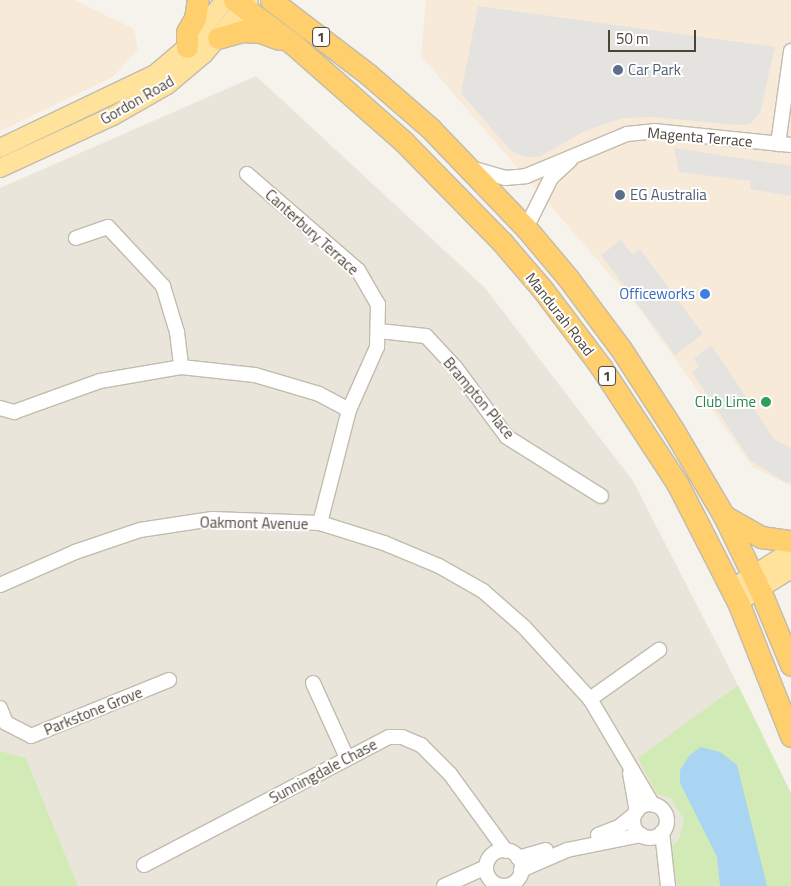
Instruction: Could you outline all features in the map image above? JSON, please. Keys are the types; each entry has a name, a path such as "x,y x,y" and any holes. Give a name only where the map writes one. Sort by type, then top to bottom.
{"highway":[{"path":"187,47 187,32 195,18 198,0"},
{"name":"Mandurah Road","path":"271,0 369,75 470,168 526,228 621,349 674,430 724,516 757,583 791,665"},
{"name":"Mandurah Road","path":"238,2 293,44 450,186 543,290 648,436 677,483 734,595 791,736"},
{"path":"218,38 243,32 260,32 293,44"},
{"path":"724,516 761,537 791,540"}],"main road":[{"name":"Gordon Road","path":"0,148 130,88 155,74 238,2"},
{"name":"Gordon Road","path":"0,168 113,116 167,85 218,38 238,2"},
{"path":"49,126 57,142"},
{"path":"757,583 791,551"},
{"path":"734,595 791,569"}],"street":[{"path":"785,145 791,50"},
{"name":"Magenta Terrace","path":"470,168 505,178 526,176 582,150 627,134 654,131 785,145"},
{"name":"Magenta Terrace","path":"526,228 550,178 582,150"},
{"name":"Canterbury Terrace","path":"248,174 358,270 378,304 379,332 377,347 349,410 320,524"},
{"path":"76,238 108,227 162,286 177,332 181,367"},
{"name":"Brampton Place","path":"379,332 426,336 455,367 507,437 601,496"},
{"path":"0,408 14,412 100,381 181,367 255,376 319,394 349,410"},
{"name":"Oakmont Avenue","path":"0,585 75,552 140,530 212,519 320,524 384,542 440,566 483,591 560,664 590,699 653,805"},
{"path":"590,699 659,650"},
{"name":"Parkstone Grove","path":"0,708 6,723 31,736 169,680"},
{"path":"313,683 347,758"},
{"name":"Sunningdale Chase","path":"144,865 388,736 402,737 421,745 450,774 480,818 506,850 518,874"},
{"name":"Oakmont Avenue","path":"630,767 635,813"},
{"path":"518,874 609,832 644,805 653,805 666,816 662,832 668,886"},
{"path":"635,813 634,827 664,858"},
{"name":"Sunningdale Chase","path":"480,818 489,861 498,884"},
{"path":"445,886 498,884 567,850 662,832"},
{"path":"445,886 506,850"}],"shaded area":[{"path":"0,0 74,0 134,29 138,49 113,77 0,131"},
{"path":"426,0 791,0 791,486 753,467 638,307 421,56"},
{"name":"Car Park","path":"478,6 775,47 760,113 750,124 736,125 653,117 623,118 585,131 539,157 525,157 511,151 461,93"},
{"path":"256,76 485,288 633,481 738,685 639,758 671,797 684,820 679,839 670,848 677,886 78,886 26,758 0,751 0,188"},
{"path":"674,148 791,166 791,196 750,189 751,181 679,172"},
{"path":"621,240 632,254 640,249 703,334 675,355 601,255"},
{"path":"711,345 774,439 791,448 791,482 786,483 750,460 692,372 699,366 694,359"}],"green space":[{"path":"738,685 791,793 791,886 677,886 670,848 679,839 684,820 671,798 657,794 638,758"},
{"path":"0,751 26,758 78,886 0,886"}],"water":[{"path":"701,747 720,752 737,765 767,886 720,886 717,857 680,783 680,770 690,755"}],"place":[{"name":"Car Park","path":"618,70"},
{"name":"EG Australia","path":"620,195"},
{"name":"Officeworks","path":"705,294"},
{"name":"Club Lime","path":"766,402"}]}
